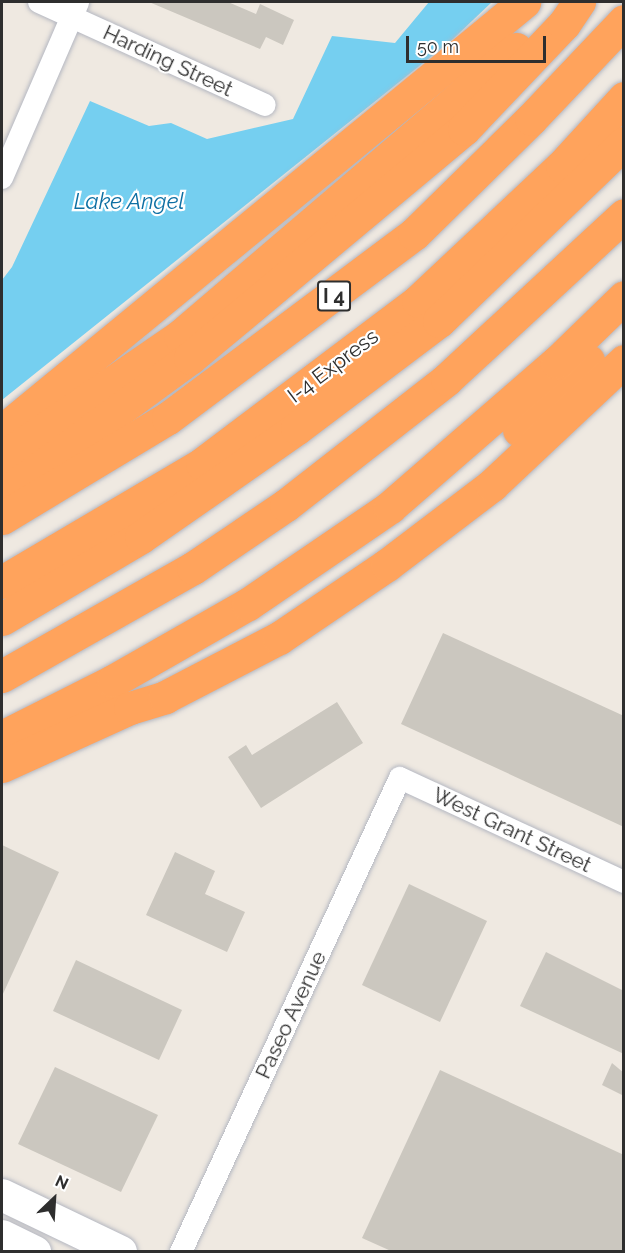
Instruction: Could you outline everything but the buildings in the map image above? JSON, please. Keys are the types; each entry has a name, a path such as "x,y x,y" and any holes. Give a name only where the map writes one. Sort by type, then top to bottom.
{"highway":[{"path":"2,431 524,2"},
{"path":"2,458 180,336 435,120 564,2"},
{"path":"2,495 190,358 406,178 505,89 564,24 579,2"},
{"name":"I 4","path":"2,518 168,418 414,234 531,119 624,21"},
{"name":"I-4 Express","path":"2,582 202,464 418,301 562,166 624,98"},
{"name":"I-4 Express","path":"2,619 141,537 297,429 439,321 624,143"},
{"path":"2,676 193,568 286,505 447,379 624,215"},
{"path":"2,737 113,681 248,604 390,507 558,362 624,297"},
{"path":"130,708 157,688 294,610 472,475 570,380 624,315"},
{"path":"2,766 130,708 165,697 279,638 387,565 492,484 624,361"}],"main road":[{"path":"2,1195 121,1251"},
{"path":"2,1236 35,1251"}],"street":[{"name":"Harding Street","path":"39,2 75,9 265,105"},
{"path":"2,178 75,9"},
{"name":"West Grant Street","path":"400,778 624,882"},
{"name":"Paseo Avenue","path":"181,1251 400,778"}],"water":[{"name":"Lake Angel","path":"429,2 492,2 453,39 2,400 2,280 12,267 90,101 149,126 171,123 207,139 293,119 332,36 395,43"}]}
